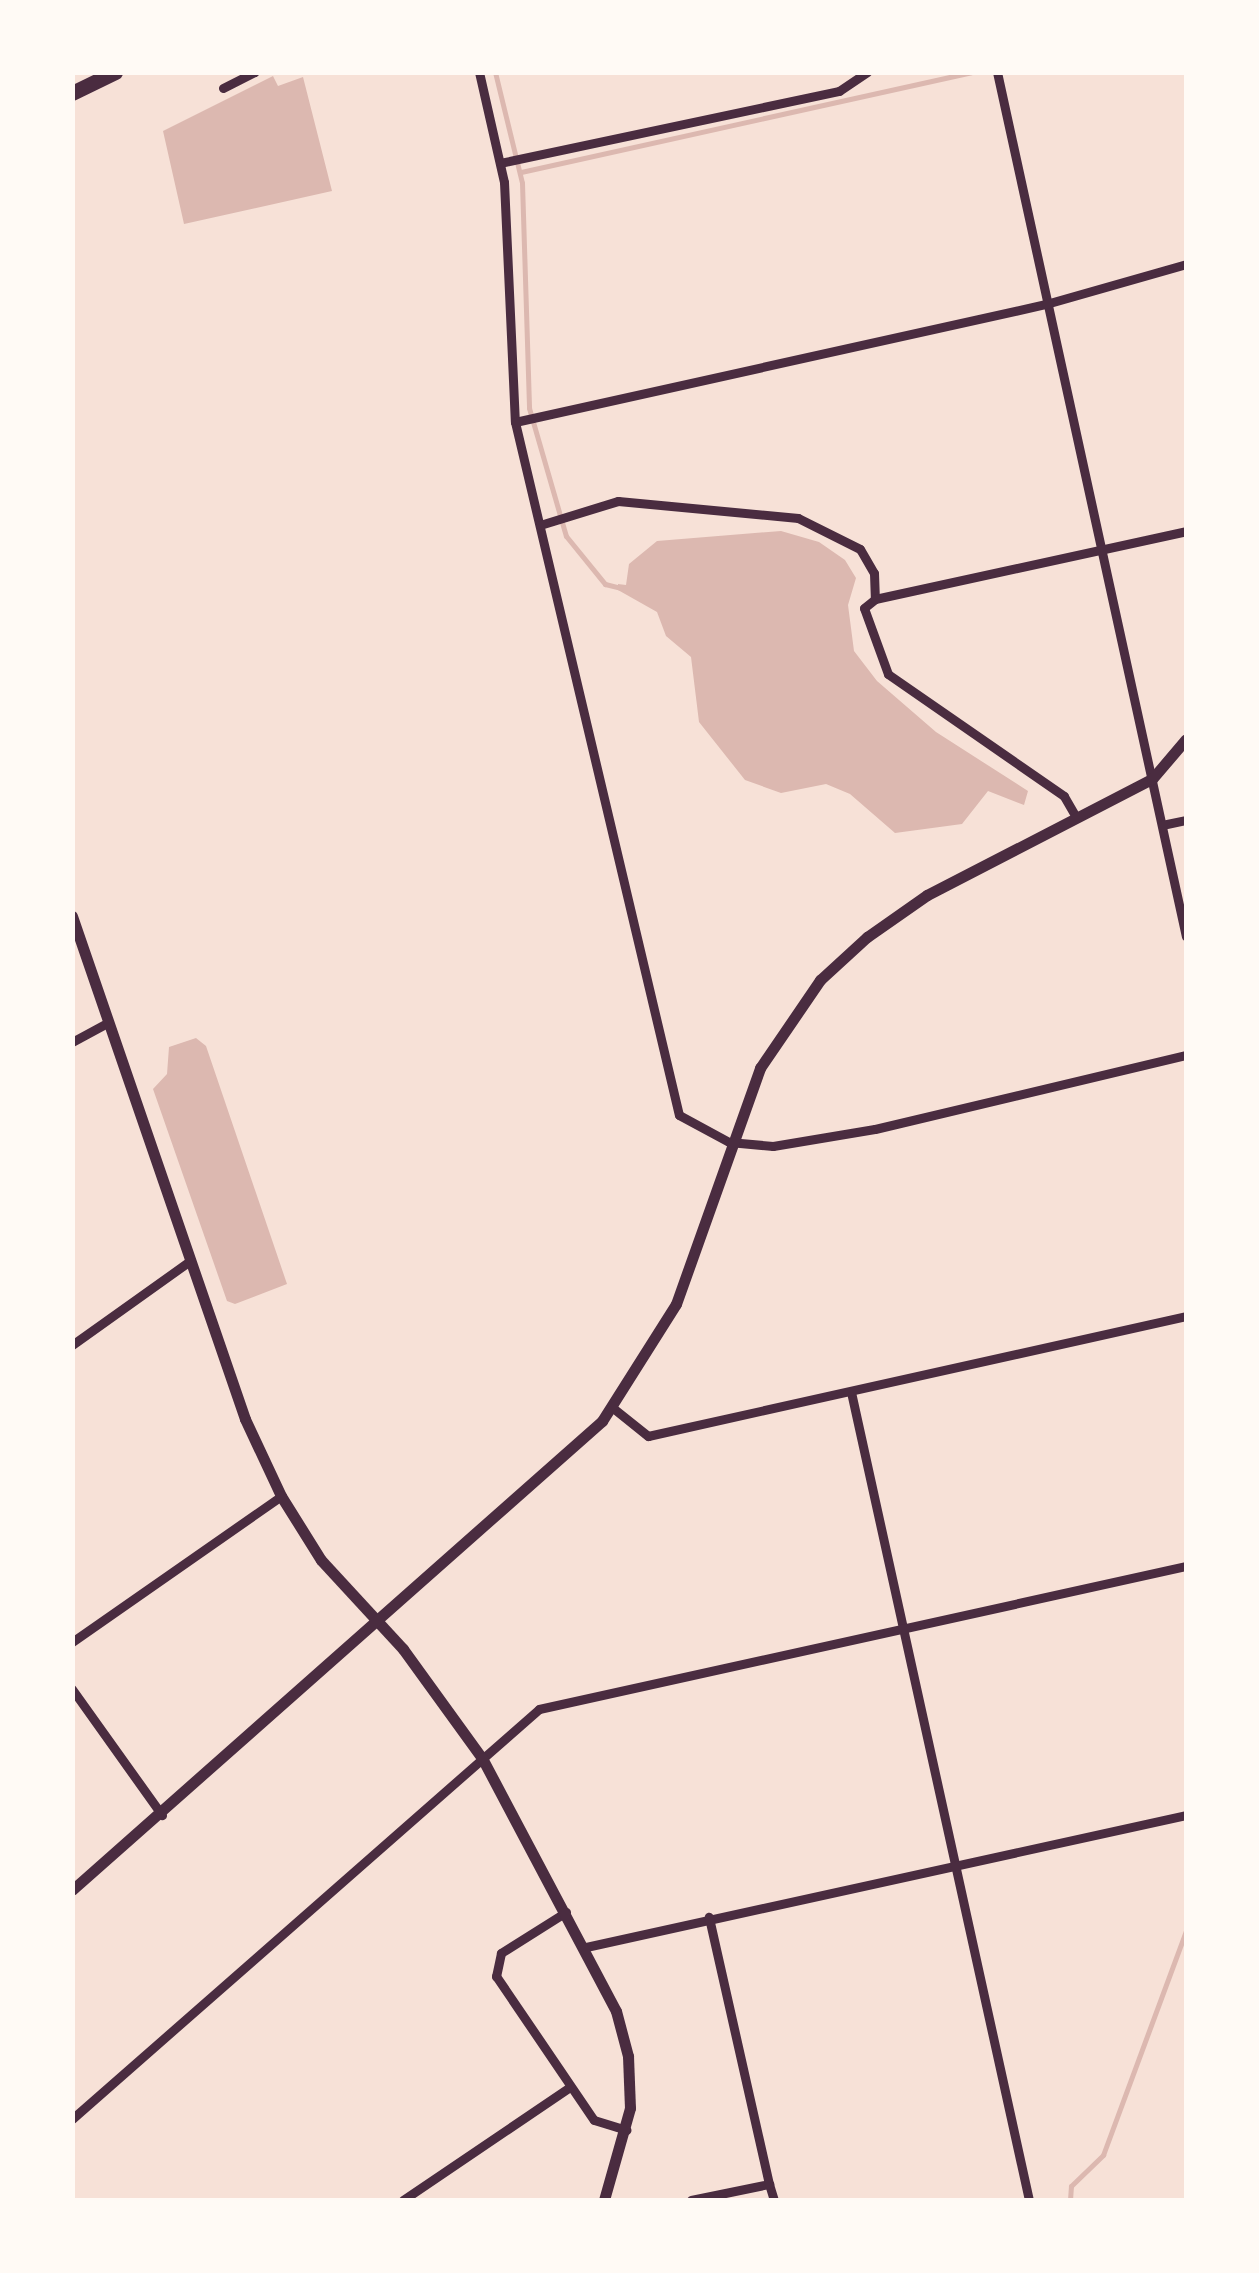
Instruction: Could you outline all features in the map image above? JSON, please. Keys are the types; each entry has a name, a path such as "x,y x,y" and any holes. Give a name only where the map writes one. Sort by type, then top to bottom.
{"highway":[{"path":"72,93 115,72"}],"street":[{"path":"223,88 255,72"},
{"path":"479,72 500,163 514,422 679,1115 728,1142 774,1146 875,1129 1186,1055"},
{"path":"500,163 839,91 867,72"},
{"path":"997,72 1186,937"},
{"path":"514,422 1046,304 1186,264"},
{"path":"540,525 618,501 798,518 860,550 874,573 875,599"},
{"path":"1076,817 1064,796 888,674 866,626 864,608 875,599 1186,530"},
{"path":"72,1890 378,1625 613,1408 676,1304 728,1142 776,1040 844,956 928,894 1152,779 1186,739"},
{"path":"1162,825 1186,820"},
{"path":"72,916 245,1420 282,1496 321,1560 378,1625 482,1758 586,1948 626,2046 627,2130 604,2200"},
{"path":"72,1042 109,1022"},
{"path":"72,1345 192,1260"},
{"path":"613,1408 648,1436 1186,1316"},
{"path":"851,1392 1028,2200"},
{"path":"72,1642 282,1496"},
{"path":"72,2119 482,1758 548,1706 1186,1566"},
{"path":"72,1689 162,1815"},
{"path":"586,1948 709,1917 1186,1814"},
{"path":"566,1912 510,1946 496,1968 500,1984 597,2122 627,2130"},
{"path":"709,1917 774,2200"},
{"path":"403,2200 570,2086"},
{"path":"691,2200 769,2184"}],"shaded area":[{"path":"273,76 278,86 303,77 332,191 184,224 163,131"},
{"path":"781,531 819,542 845,560 856,578 848,605 854,651 877,681 936,732 1028,791 1024,805 988,791 962,824 895,833 850,794 826,784 781,793 745,780 699,722 691,657 666,636 657,612 618,590 618,584 626,585 629,564 657,541"},
{"path":"196,1038 206,1046 287,1284 235,1304 227,1301 153,1089 167,1074 169,1047"}],"waterway":[{"path":"495,72 522,183 529,408 566,536 605,584 621,588"},
{"path":"521,172 971,72"},
{"path":"1070,2200 1071,2186 1103,2155 1186,1931"}]}
